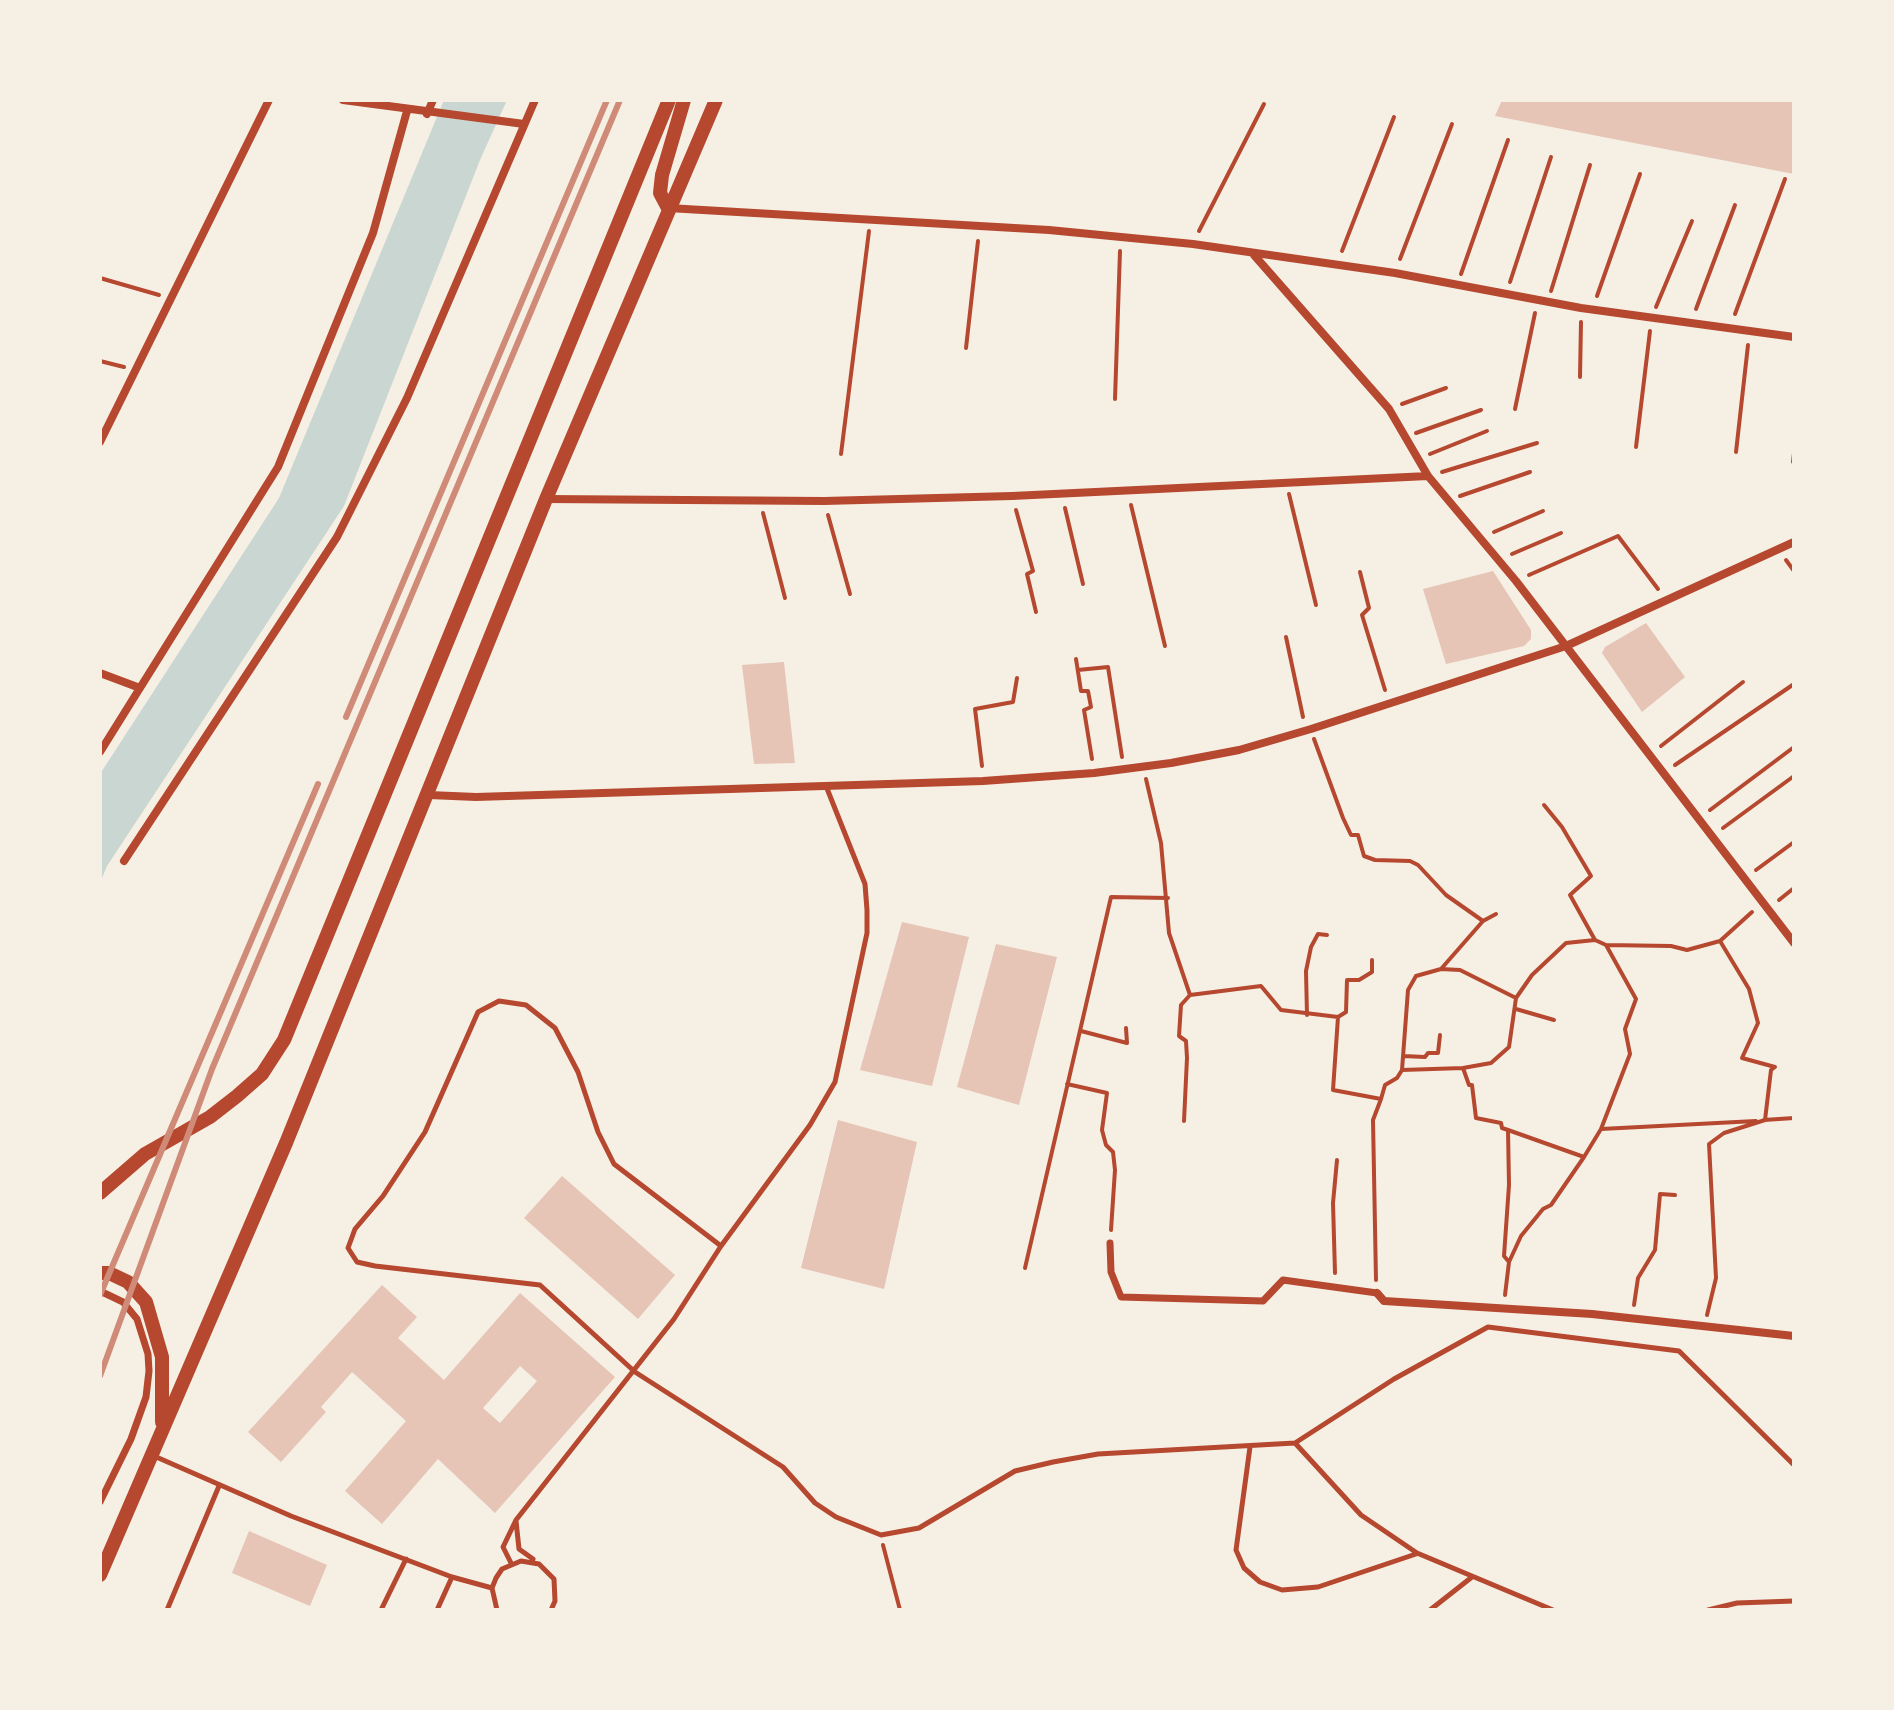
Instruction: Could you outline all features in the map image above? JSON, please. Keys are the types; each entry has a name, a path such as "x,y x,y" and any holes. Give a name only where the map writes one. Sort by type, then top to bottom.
{"main road":[{"path":"100,1193 145,1154 210,1117 237,1096 262,1074 284,1040 669,100"},
{"path":"668,208 660,193 662,175 684,100"},
{"path":"100,1575 153,1456 429,795 546,499 716,100"},
{"path":"100,1273 128,1282 146,1302 162,1357 162,1430"}],"street":[{"path":"100,442 269,100"},
{"path":"343,100 407,111 524,124"},
{"path":"431,114 433,100"},
{"path":"124,861 337,537 407,398 535,100"},
{"path":"100,752 278,467 373,233 407,111"},
{"path":"668,208 980,226 1193,244 1507,291 1581,308 1794,337"},
{"path":"1254,255 1389,409 1428,476 1516,581 1794,943"},
{"path":"546,499 760,503 1062,494 1428,476"},
{"path":"429,795 476,797 983,781 1143,768 1239,750 1309,730 1566,646 1794,542"},
{"path":"100,673 140,688"},
{"path":"1110,1243 1111,1272 1121,1297 1263,1301 1283,1280 1377,1293 1384,1301 1704,1325 1794,1336"},
{"path":"100,1291 123,1302 137,1319 148,1354 149,1371 146,1397 131,1439 100,1502"}],"lane":[{"path":"511,1563 503,1547 516,1520 635,1372 721,1246 810,1125 835,1082 867,933 867,910 865,884 825,785"},
{"path":"721,1246 614,1164 598,1132 578,1072 555,1028 536,1011 516,1003 499,1001 478,1012 425,1132 383,1196 355,1229 350,1240 350,1255 357,1262 402,1271 540,1285 635,1372 783,1467 815,1503 836,1517 881,1535 919,1528 1015,1471 1053,1462 1098,1454 1295,1443 1394,1379 1488,1327 1679,1351 1794,1465"},
{"path":"1295,1443 1361,1515 1417,1553 1553,1610"},
{"path":"1250,1447 1236,1550 1244,1568 1260,1582 1282,1590 1318,1587 1417,1553"},
{"path":"153,1456 219,1486 452,1577 492,1588"},
{"path":"167,1610 219,1486"},
{"path":"516,1520 519,1549 554,1579 555,1601 551,1610"},
{"path":"381,1610 406,1559"},
{"path":"497,1610 492,1588 502,1569 511,1563 539,1564"},
{"path":"1430,1610 1472,1576"},
{"path":"437,1610 452,1577"},
{"path":"1708,1610 1737,1603 1794,1601"}],"path":[{"path":"1193,244 1264,104"},
{"path":"1336,264 1394,117"},
{"path":"1395,273 1452,124"},
{"path":"1458,284 1508,140"},
{"path":"1507,291 1551,157"},
{"path":"1515,409 1543,300 1590,165"},
{"path":"1593,309 1640,174"},
{"path":"1730,328 1785,179"},
{"path":"1691,322 1735,205"},
{"path":"841,454 870,220"},
{"path":"1636,447 1651,317 1692,221"},
{"path":"966,348 980,226"},
{"path":"1115,399 1121,237"},
{"path":"100,278 169,297"},
{"path":"1580,377 1581,308"},
{"path":"1736,452 1750,330"},
{"path":"100,361 134,370"},
{"path":"1389,409 1446,388"},
{"path":"1407,437 1481,410"},
{"path":"1420,458 1487,431"},
{"path":"1428,476 1537,443"},
{"path":"1793,462 1794,453"},
{"path":"1450,500 1530,472"},
{"path":"1286,483 1316,605"},
{"path":"1128,491 1165,646"},
{"path":"1062,494 1083,584"},
{"path":"1012,496 1033,571 1027,574 1036,612"},
{"path":"824,501 850,594"},
{"path":"760,503 785,598"},
{"path":"1481,538 1543,511"},
{"path":"1499,560 1561,533"},
{"path":"1516,581 1618,536 1667,600"},
{"path":"1360,572 1369,608 1362,615 1389,704"},
{"path":"1286,637 1309,730 1343,818 1351,835 1358,835 1364,856 1375,860 1410,861 1418,865 1446,895 1483,921"},
{"path":"1076,659 1081,691 1088,691 1091,707 1084,710 1094,773"},
{"path":"1078,670 1108,667 1123,770"},
{"path":"983,781 975,709 1013,702 1017,678"},
{"path":"1649,755 1743,682"},
{"path":"1663,773 1794,684"},
{"path":"1698,819 1794,747"},
{"path":"1143,768 1161,843 1169,933 1190,995"},
{"path":"1712,836 1794,776"},
{"path":"1544,805 1562,827 1591,876 1570,895 1595,940"},
{"path":"1744,878 1794,842"},
{"path":"1402,1070 1463,1068 1491,1063 1509,1047 1516,998 1532,975 1566,943 1595,940 1606,945 1671,946 1687,950 1720,941 1794,888"},
{"path":"1025,1268 1050,1172 1067,1084 1111,897 1168,898"},
{"path":"1441,969 1483,921 1496,914"},
{"path":"1307,1015 1306,971 1311,947 1318,934 1327,935"},
{"path":"1720,941 1749,989 1758,1023 1742,1058 1775,1067 1771,1070 1765,1120"},
{"path":"1503,1309 1509,1262 1521,1236 1543,1209 1551,1205 1601,1129 1630,1054 1625,1029 1636,999 1606,945"},
{"path":"1184,1121 1187,1058 1186,1041 1179,1036 1181,1005 1190,995 1261,986 1281,1010 1338,1017 1346,1012 1347,980 1359,980 1372,972 1372,960"},
{"path":"1377,1293 1373,1120 1385,1085 1397,1078 1402,1070 1408,990 1424,971 1460,970 1516,998"},
{"path":"1516,1009 1554,1020"},
{"path":"1338,1017 1333,1090 1381,1099"},
{"path":"1081,1031 1127,1043 1126,1028"},
{"path":"1403,1056 1425,1057 1428,1053 1438,1053 1440,1035"},
{"path":"1463,1068 1469,1085 1472,1085 1476,1118 1501,1123 1502,1128 1584,1157"},
{"path":"1067,1084 1107,1093 1102,1130 1106,1145 1113,1152 1115,1170 1110,1243"},
{"path":"1601,1129 1794,1118"},
{"path":"1704,1325 1716,1278 1709,1144 1724,1133 1765,1120"},
{"path":"1508,1130 1509,1185 1504,1256 1509,1262"},
{"path":"1334,1288 1333,1203 1337,1160"},
{"path":"1633,1319 1638,1278 1655,1250 1660,1194 1675,1195"},
{"path":"881,1535 900,1610"}],"shaded area":[{"path":"444,100 507,100 480,160 344,506 107,866 100,883 100,774 279,498"}],"building":[{"path":"1502,100 1794,100 1794,174 1495,116"},
{"path":"1493,571 1531,630 1531,639 1524,646 1446,664 1423,589"},
{"path":"1646,623 1685,677 1642,712 1602,653 1605,647"},
{"path":"784,662 795,763 754,764 742,665"},
{"path":"902,922 969,937 932,1086 860,1070"},
{"path":"996,944 1057,957 1019,1105 957,1087"},
{"path":"838,1120 917,1142 884,1289 801,1268"},
{"path":"562,1176 675,1275 638,1319 524,1218"},
{"path":"382,1285 417,1317 398,1338 444,1380 520,1293 615,1377 495,1513 438,1459 382,1524 345,1491 406,1421 352,1372 321,1407 326,1412 281,1462 248,1432","holes":["520,1366 537,1381 500,1423 483,1408"]},
{"path":"249,1531 327,1565 310,1606 232,1573"}],"railway":[{"path":"346,717 607,100"},
{"path":"100,1376 212,1069 620,100"},
{"path":"100,1295 318,784"}]}
